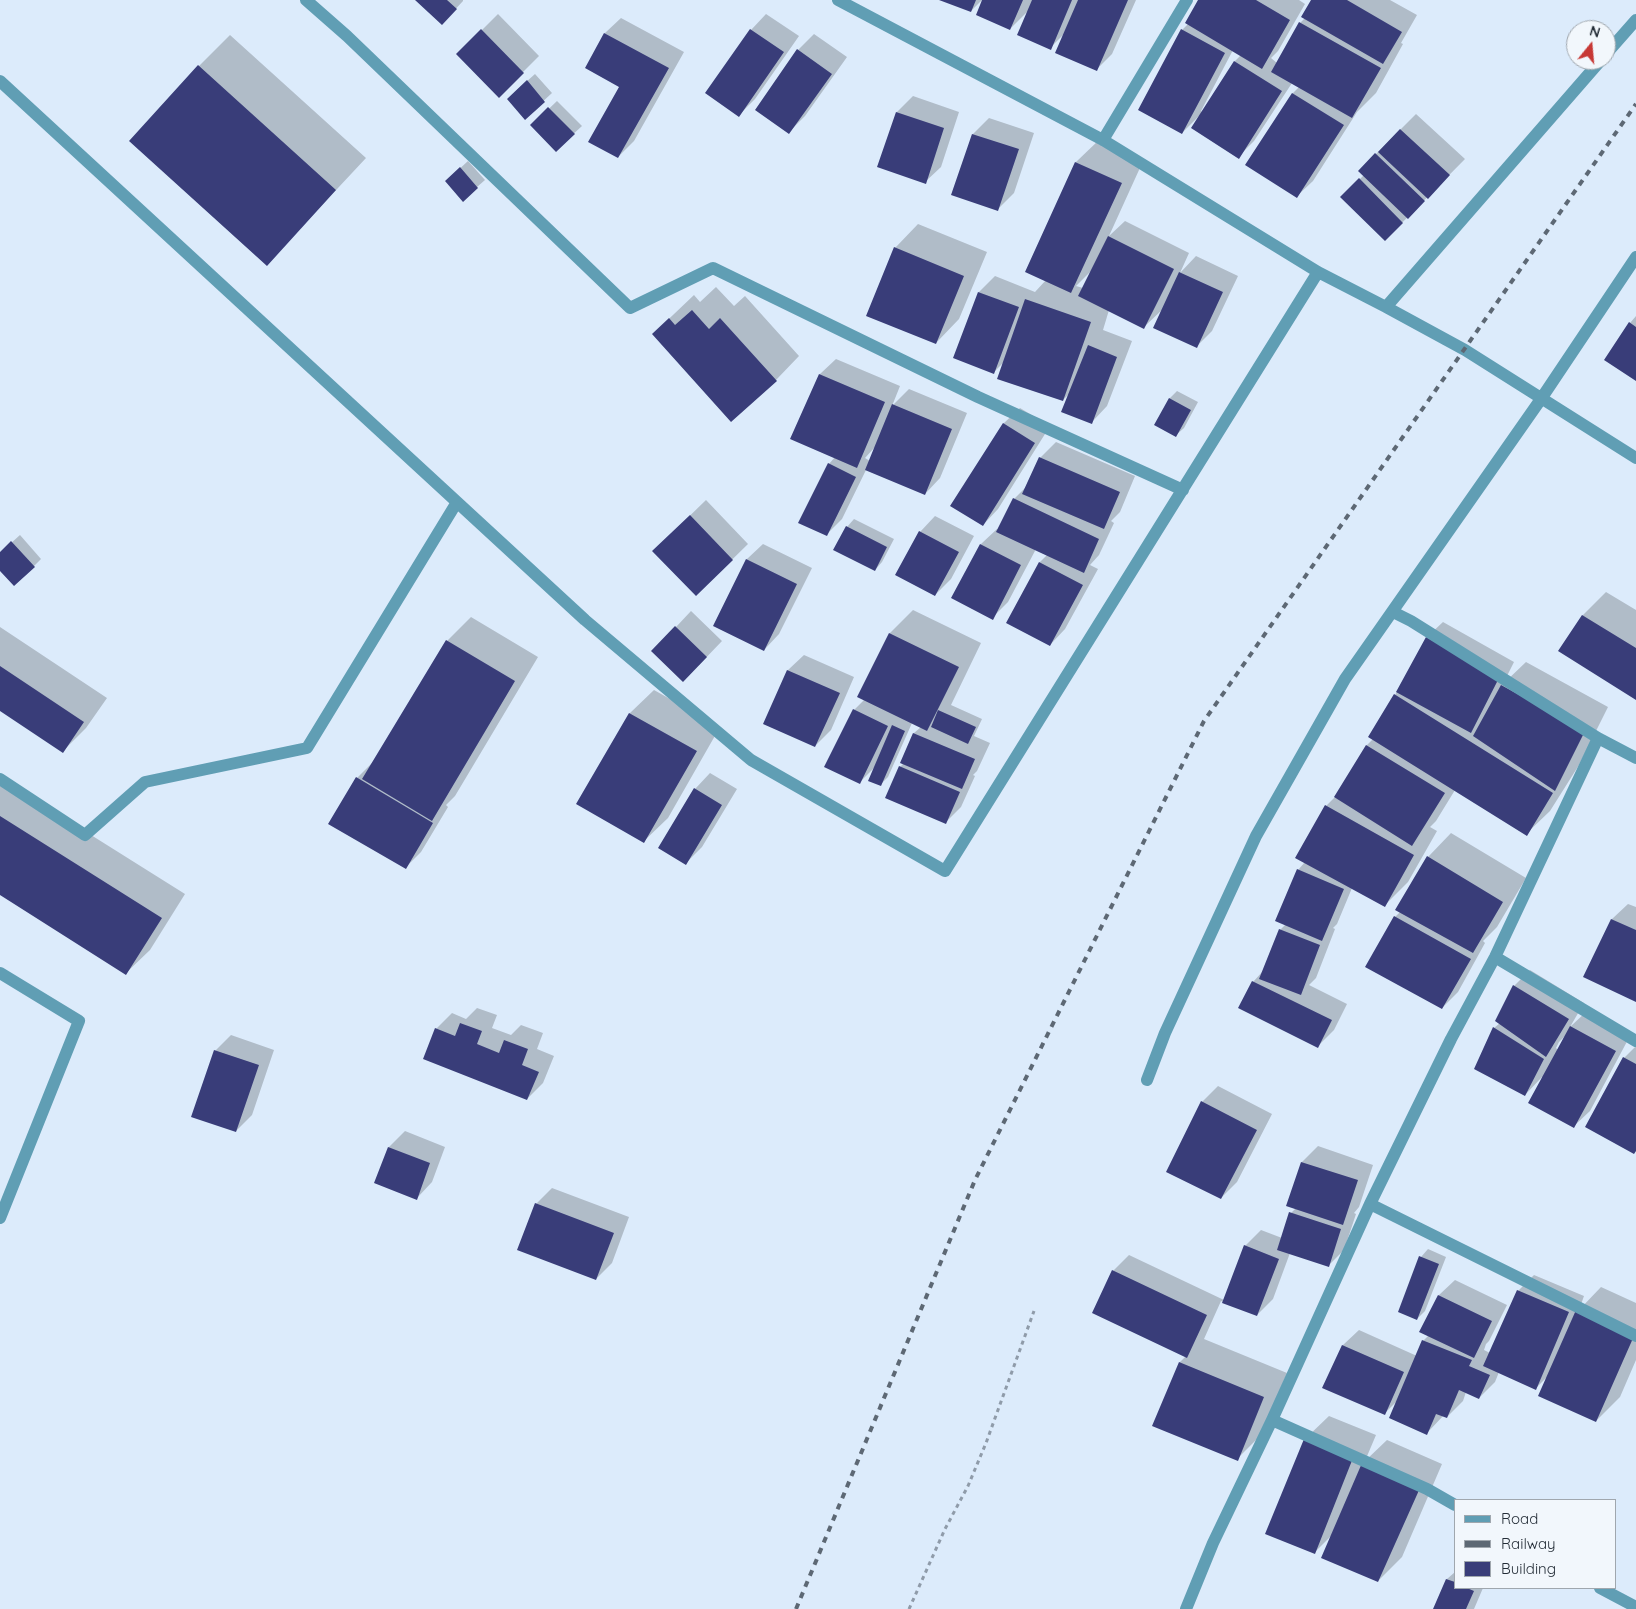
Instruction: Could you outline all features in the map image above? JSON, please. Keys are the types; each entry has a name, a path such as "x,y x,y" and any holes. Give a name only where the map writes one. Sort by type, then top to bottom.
{"street":[{"path":"306,0 347,36 630,308 713,268 978,397 1183,490"},
{"path":"838,0 1103,140 1318,272 1464,350 1636,458"},
{"path":"1103,140 1187,0"},
{"path":"1616,43 1636,20"},
{"path":"1386,307 1592,70"},
{"path":"0,81 585,620 751,760 945,871 1318,272"},
{"path":"1147,1080 1165,1033 1256,836 1345,679 1541,399 1636,257"},
{"path":"0,779 85,834 145,782 307,748 457,502"},
{"path":"1393,612 1598,738 1636,758"},
{"path":"1186,1609 1213,1543 1272,1420 1370,1204 1451,1039 1495,957 1598,738"},
{"path":"1495,957 1636,1041"},
{"path":"0,973 79,1020 0,1218"},
{"path":"1370,1204 1636,1336"},
{"path":"1272,1420 1427,1489 1454,1504"},
{"path":"1602,1589 1636,1607"}],"path":[{"path":"909,1609 945,1529 968,1486 986,1443 1034,1311"}],"building":[{"path":"415,0 447,0 457,9 442,25"},
{"path":"939,0 976,0 971,12"},
{"path":"982,0 1023,0 1010,30 976,15"},
{"path":"1032,0 1072,0 1051,50 1017,35"},
{"path":"1078,0 1128,0 1097,71 1055,53"},
{"path":"1198,0 1256,0 1290,20 1262,69 1185,23"},
{"path":"1311,0 1347,0 1402,32 1383,64 1301,17"},
{"path":"1299,22 1381,68 1352,118 1271,72"},
{"path":"481,29 524,73 499,98 456,54"},
{"path":"750,29 784,52 739,117 705,93"},
{"path":"1181,29 1225,53 1182,134 1138,110"},
{"path":"604,33 669,68 618,158 588,142 619,87 585,68"},
{"path":"797,49 832,74 789,134 755,110"},
{"path":"1234,61 1282,91 1239,159 1191,128"},
{"path":"198,65 336,190 267,266 129,141"},
{"path":"527,80 545,102 525,120 507,99"},
{"path":"1292,93 1344,125 1297,198 1245,165"},
{"path":"548,107 575,134 556,152 530,125"},
{"path":"896,112 944,128 926,184 877,167"},
{"path":"1400,129 1450,175 1428,199 1378,152"},
{"path":"972,134 1019,149 998,211 951,195"},
{"path":"1375,153 1425,201 1408,219 1358,171"},
{"path":"1075,162 1122,183 1071,293 1025,272"},
{"path":"460,167 478,188 463,202 445,181"},
{"path":"1359,178 1403,223 1385,241 1340,197"},
{"path":"1108,236 1174,269 1144,329 1078,296"},
{"path":"894,247 964,276 936,344 866,316"},
{"path":"1179,272 1223,292 1197,348 1153,328"},
{"path":"978,292 1019,307 994,374 953,358"},
{"path":"1025,299 1091,322 1063,401 997,379"},
{"path":"692,310 709,329 720,318 777,381 731,422 652,334 669,318 675,325"},
{"path":"1629,322 1636,327 1636,381 1604,360"},
{"path":"1088,345 1117,357 1092,424 1061,412"},
{"path":"819,374 885,402 857,468 790,439"},
{"path":"1169,398 1191,410 1176,437 1154,425"},
{"path":"892,404 952,429 925,495 865,470"},
{"path":"1003,423 1035,443 983,526 950,506"},
{"path":"1039,457 1120,492 1104,529 1022,494"},
{"path":"828,463 856,477 827,536 798,523"},
{"path":"1013,498 1099,539 1084,573 996,532"},
{"path":"690,515 733,560 696,596 652,551"},
{"path":"846,526 887,547 875,571 833,550"},
{"path":"919,531 959,552 935,596 895,575"},
{"path":"11,541 35,567 14,586 0,571 0,552"},
{"path":"980,544 1021,565 993,620 951,598"},
{"path":"746,559 797,584 764,651 713,626"},
{"path":"1039,562 1083,585 1050,646 1006,623"},
{"path":"1582,615 1636,648 1636,700 1558,651"},
{"path":"675,626 707,657 683,682 651,651"},
{"path":"889,633 959,667 927,731 857,697"},
{"path":"1426,637 1499,678 1471,733 1396,692"},
{"path":"446,640 515,681 432,821 362,779"},
{"path":"0,666 84,722 63,753 0,711"},
{"path":"787,670 840,693 815,747 763,724"},
{"path":"1501,685 1585,731 1555,791 1473,736"},
{"path":"1394,694 1553,793 1527,836 1368,737"},
{"path":"853,709 888,726 860,784 824,767"},
{"path":"938,710 976,727 968,744 931,727"},
{"path":"629,713 697,751 644,843 576,804"},
{"path":"892,725 905,731 881,786 868,781"},
{"path":"913,733 975,759 962,789 900,763"},
{"path":"1366,745 1445,793 1412,846 1334,797"},
{"path":"899,766 960,792 946,824 885,798"},
{"path":"356,777 433,823 406,869 328,824"},
{"path":"694,788 722,805 686,865 658,848"},
{"path":"1325,805 1414,855 1385,907 1295,858"},
{"path":"0,816 162,918 126,975 0,895"},
{"path":"1427,856 1503,902 1473,953 1395,910"},
{"path":"1297,869 1344,889 1322,941 1275,921"},
{"path":"1394,916 1471,959 1442,1009 1365,967"},
{"path":"1611,919 1636,930 1636,1002 1583,977"},
{"path":"1279,929 1320,945 1301,995 1259,979"},
{"path":"1252,981 1332,1020 1318,1048 1238,1008"},
{"path":"1513,985 1569,1019 1546,1057 1495,1021"},
{"path":"460,1023 482,1031 477,1044 499,1053 504,1040 528,1049 522,1065 539,1072 527,1100 423,1059 435,1028 455,1036"},
{"path":"1570,1026 1616,1051 1574,1128 1528,1103"},
{"path":"1493,1027 1544,1059 1525,1096 1474,1069"},
{"path":"214,1050 259,1065 236,1132 191,1117"},
{"path":"1623,1057 1636,1064 1636,1151 1634,1154 1585,1127"},
{"path":"1201,1101 1257,1130 1221,1199 1166,1172"},
{"path":"388,1147 430,1163 417,1200 374,1183"},
{"path":"1301,1162 1358,1180 1343,1225 1286,1206"},
{"path":"535,1203 614,1233 596,1280 517,1250"},
{"path":"1289,1212 1341,1229 1329,1267 1277,1250"},
{"path":"1244,1245 1279,1259 1257,1316 1222,1303"},
{"path":"1419,1256 1439,1264 1417,1320 1398,1312"},
{"path":"1112,1270 1207,1315 1187,1358 1092,1313"},
{"path":"1517,1290 1569,1312 1536,1390 1483,1366"},
{"path":"1438,1295 1492,1321 1474,1358 1419,1332"},
{"path":"1576,1310 1634,1336 1596,1422 1538,1396"},
{"path":"1422,1340 1472,1360 1469,1366 1490,1375 1479,1399 1459,1390 1447,1418 1436,1414 1427,1435 1389,1418"},
{"path":"1342,1345 1404,1372 1385,1415 1322,1388"},
{"path":"1179,1362 1264,1397 1238,1461 1152,1426"},
{"path":"1304,1439 1353,1458 1315,1554 1265,1534"},
{"path":"1362,1463 1420,1488 1378,1582 1321,1558"},
{"path":"1446,1579 1454,1582 1454,1589 1469,1589 1474,1591 1466,1609 1433,1609"}],"railway":[{"path":"796,1609 975,1180 1204,721 1636,104"}]}
